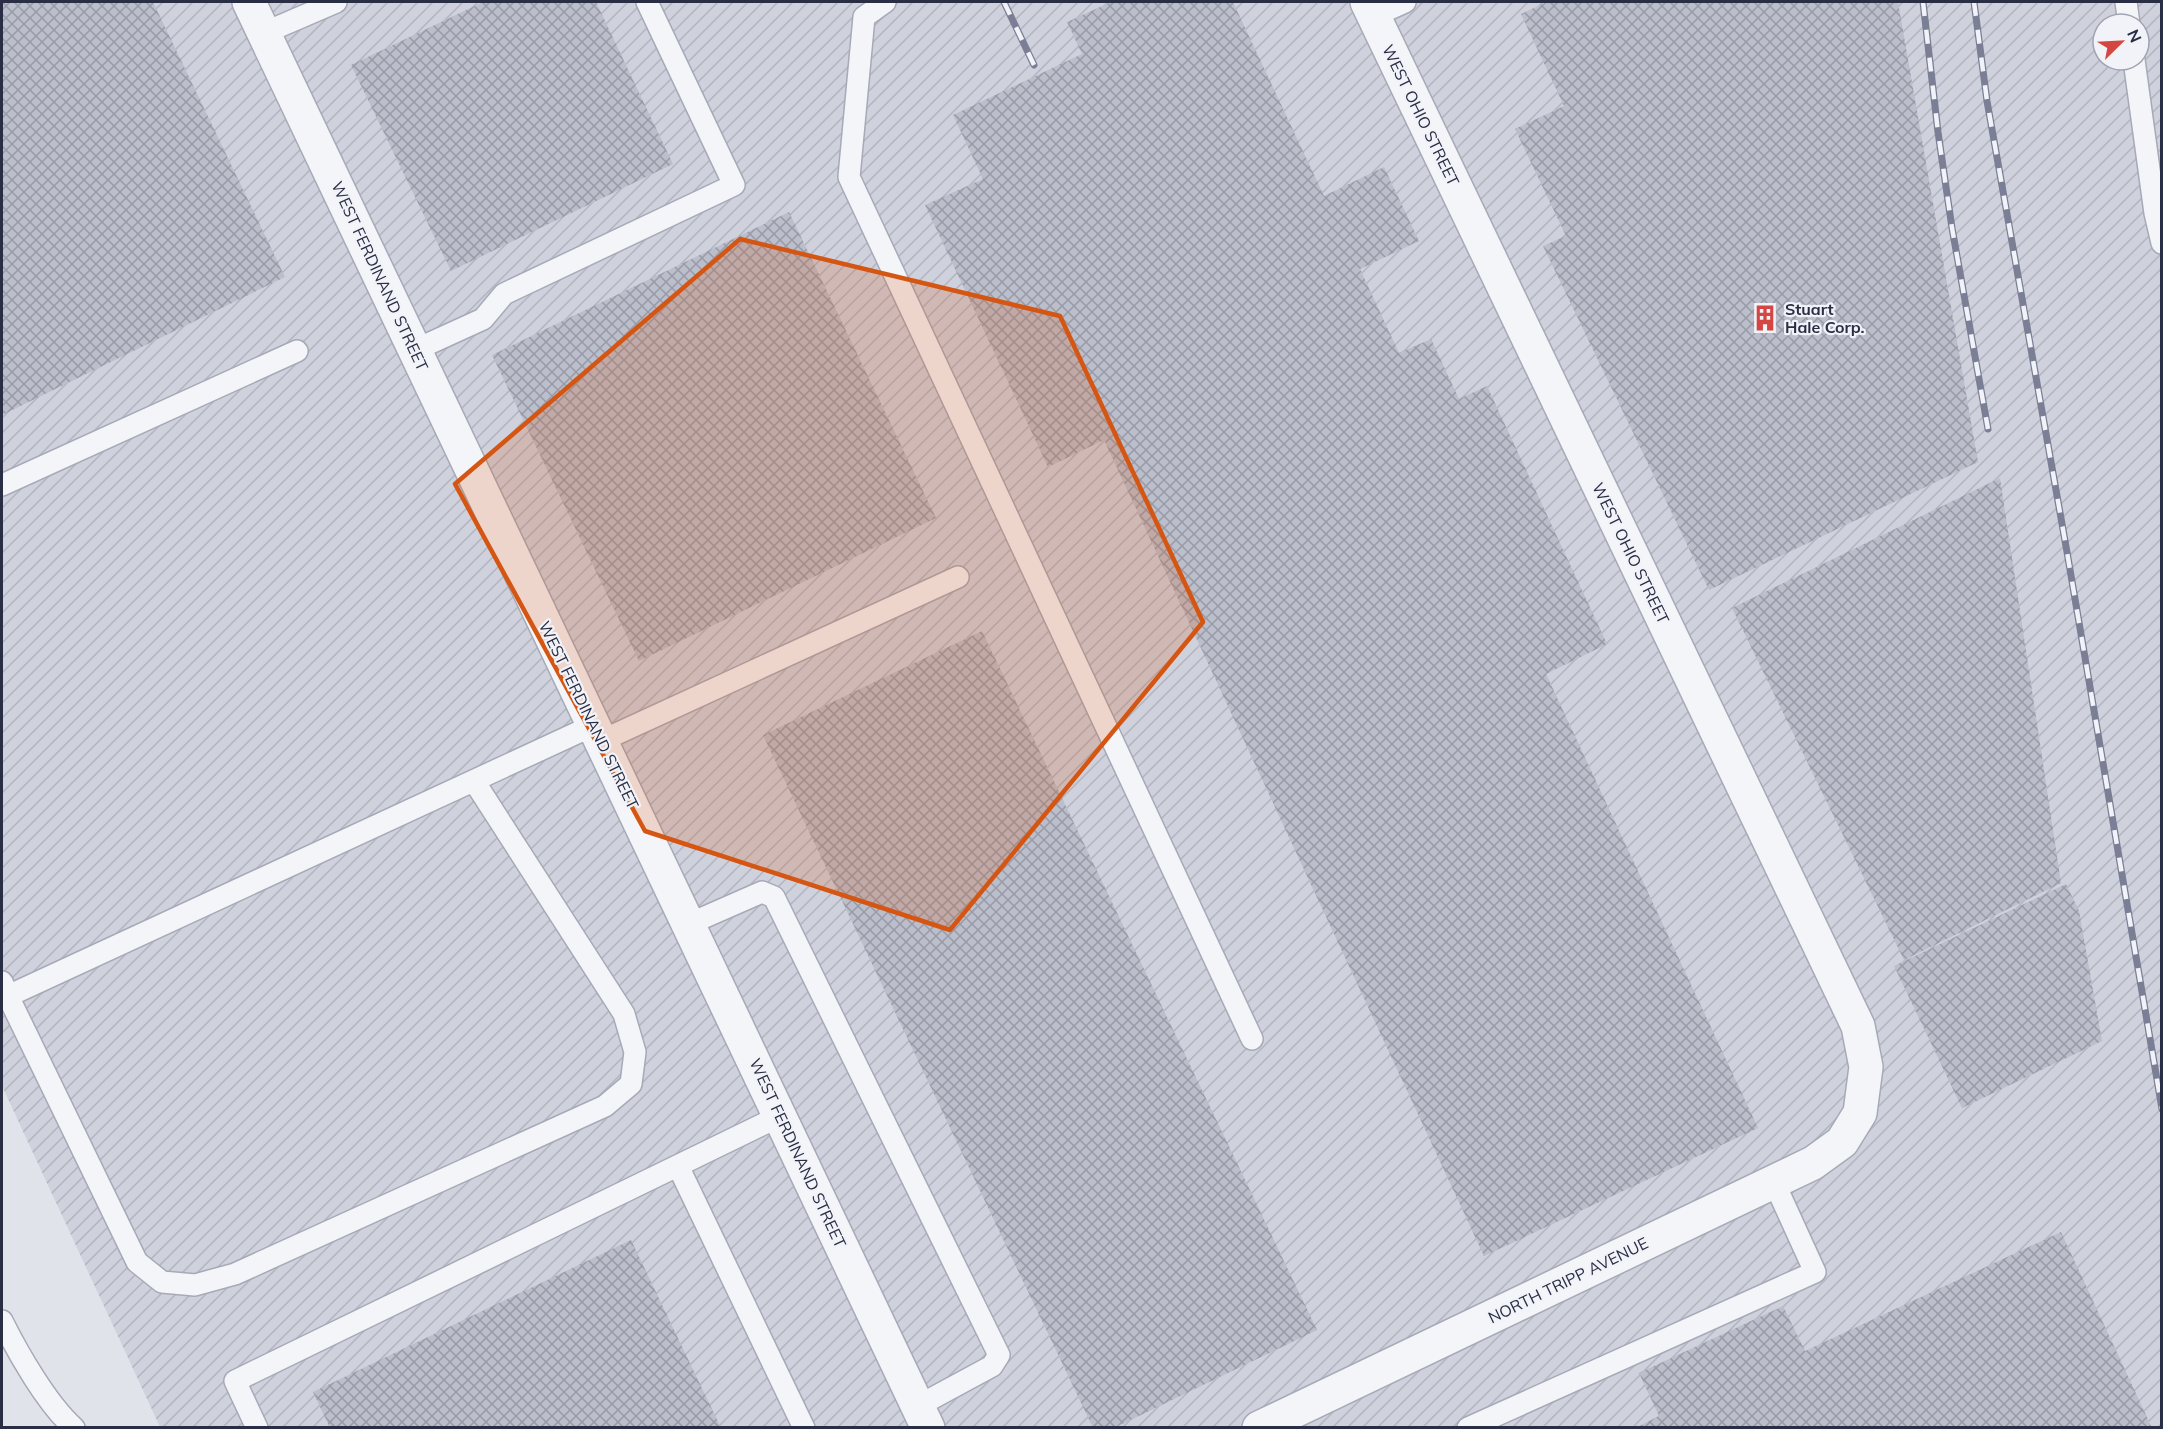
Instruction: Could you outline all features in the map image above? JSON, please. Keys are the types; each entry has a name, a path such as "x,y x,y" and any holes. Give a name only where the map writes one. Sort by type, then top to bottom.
{"street":[{"name":"WEST FERDINAND STREET","path":"249,2 923,1417"},
{"name":"WEST OHIO STREET","path":"1370,9 1858,1026 1866,1067 1860,1113"},
{"name":"NORTH TRIPP AVENUE","path":"1259,1428 1813,1163 1842,1142 1860,1113"}],"lane":[{"path":"264,33 336,2"},
{"path":"415,350 483,319 504,294 734,185 647,2"},
{"path":"885,2 864,17 849,177 1252,1040"},
{"path":"1370,9 1404,2"},
{"path":"2136,72 2162,243"},
{"path":"2,485 297,351"},
{"path":"474,781 624,1014 635,1052 630,1084 605,1106 595,1111 235,1274 195,1285 162,1281 137,1262 5,989 474,781 598,733 958,577"},
{"path":"689,924 762,892 774,897 999,1355 992,1366 923,1417"},
{"path":"257,1428 235,1381 780,1116"},
{"path":"678,1166 804,1428"},
{"path":"1468,1428 1815,1272 1773,1182"},
{"path":"2,1321 16,1348 62,1418 74,1428"}],"highlighted area":[{"path":"740,239 1060,316 1203,622 950,930 645,831 455,484"}],"shaded area":[{"path":"2,2 2161,2 2161,1427 160,1427 2,1086"}],"building":[{"path":"2,2 153,2 285,277 2,415"},
{"path":"483,2 596,2 673,164 451,271 351,65"},
{"path":"1111,2 1233,2 1324,196 1384,167 1419,241 1360,269 1399,353 1431,339 1459,399 1487,386 1607,644 1546,674 1758,1128 1484,1256 1104,440 1048,467 925,205 983,179 953,115 1082,54 1067,22"},
{"name":"Stuart Hale Corp.","path":"1547,2 1898,2 1978,462 1709,590 1543,246 1566,236 1515,129 1564,106 1521,14"},
{"path":"789,212 936,518 639,661 492,355"},
{"path":"2000,478 2061,883 1904,960 1732,608"},
{"path":"982,631 1317,1330 1114,1428 1093,1428 763,735"},
{"path":"2066,884 2079,911 2102,1041 1962,1108 1894,966"},
{"path":"2061,1232 2152,1428 1635,1428 1659,1416 1639,1373 1783,1306 1805,1351"},
{"path":"631,1240 721,1428 330,1428 313,1392"}],"railway":[{"path":"1004,2 1034,65"},
{"path":"1923,2 1952,228 1988,429"},
{"path":"1974,2 1987,101 2162,1109"}],"place":[{"name":"Stuart Hale Corp.","path":"1765,318"}]}
